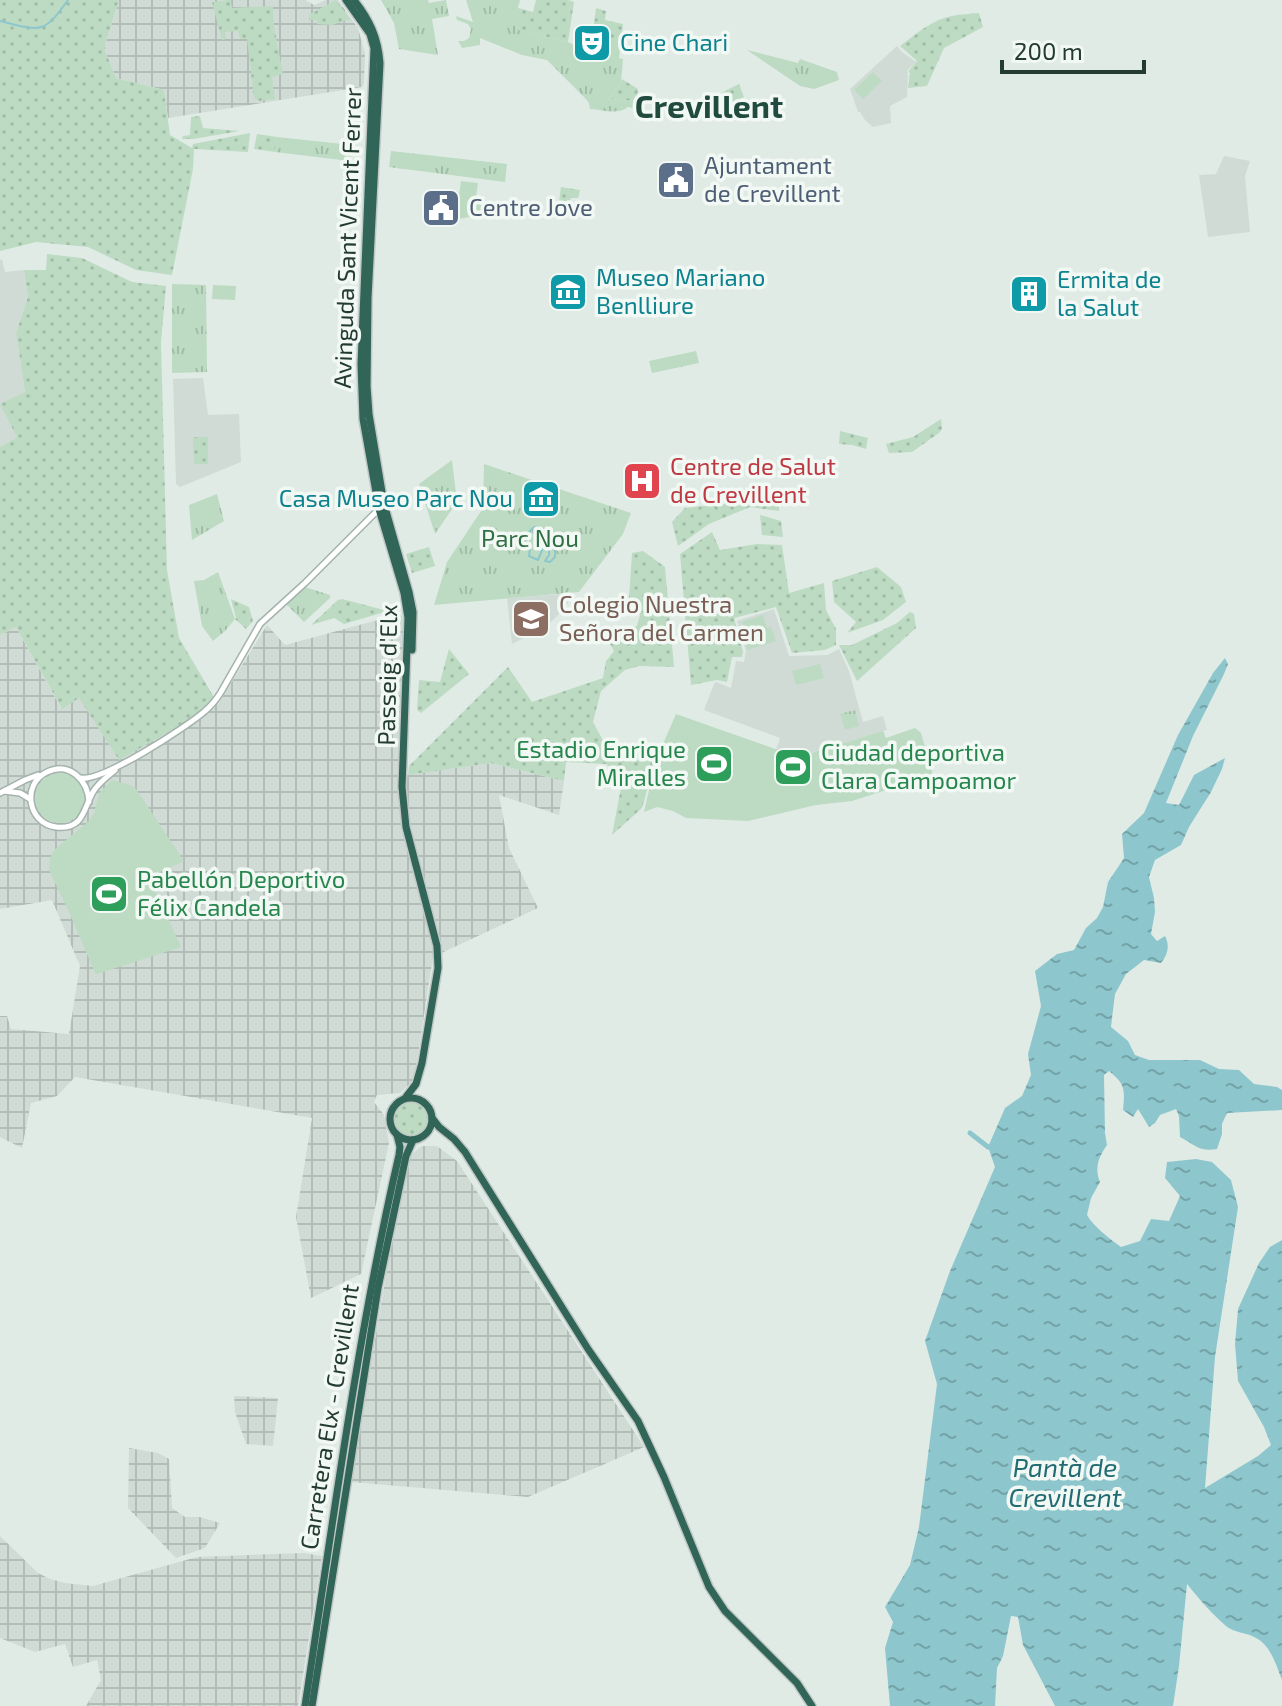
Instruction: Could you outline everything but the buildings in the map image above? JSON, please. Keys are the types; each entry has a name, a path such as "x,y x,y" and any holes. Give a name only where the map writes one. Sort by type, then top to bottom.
{"highway":[{"path":"346,0 370,34 376,63"},
{"path":"354,0 373,28 378,45 376,63"},
{"name":"Avinguda Sant Vicent Ferrer","path":"376,63 367,351 369,414 382,507"},
{"name":"Passeig d'Elx","path":"382,507 413,612 403,801 406,827 437,946 438,968 422,1063"},
{"path":"422,1063 416,1084 406,1097 395,1104 389,1116 392,1129 405,1139 442,1135 458,1144"},
{"path":"422,1063 422,1101"},
{"path":"406,1097 417,1098 431,1111 429,1129 417,1138"},
{"path":"432,1118 472,1162 588,1349 638,1421 709,1587 725,1611 797,1683 812,1706"},
{"name":"Carretera Elx - Crevillent","path":"305,1706 361,1346 399,1155 397,1135"},
{"name":"Carretera Elx - Crevillent","path":"312,1706 378,1288 406,1156 417,1138"}],"street":[{"path":"43,774 32,789 30,799 33,812 51,827 66,827 79,820 96,788 120,766 203,713 215,701 260,624 382,507"},
{"path":"81,778 88,779 120,766"},
{"path":"2,792 25,780 62,769 81,778 86,785 89,802"},
{"path":"2,792 20,793 30,799"}],"shaded area":[{"path":"119,0 305,0 314,5 326,0 338,0 358,28 365,54 364,83 362,87 168,118 164,90 116,78 104,48"},
{"path":"897,46 916,62 907,71 907,97 890,106 891,123 873,127 858,112 850,89"},
{"path":"1224,156 1250,161 1245,176 1250,232 1208,237 1199,175 1216,174"},
{"path":"0,260 5,272 24,270 28,297 16,333 25,392 17,437 0,447"},
{"path":"203,378 208,415 239,414 241,462 180,487 176,484 173,379"},
{"name":"Colegio Nuestra Señora del Carmen","path":"575,593 546,627 512,644 507,598"},
{"path":"774,609 789,656 827,655 839,649 849,671 863,722 883,716 887,730 797,757 776,750 780,738 704,710 714,684 716,682 731,688 736,661 744,662 746,651 737,621"},
{"path":"400,614 405,621 399,776 491,763 564,781 559,815 499,795 509,848 538,908 433,957 414,1080 400,1093 377,1095 374,1102 384,1115 389,1143 361,1274 311,1298 296,1217 312,1118 75,1077 57,1096 31,1103 22,1148 0,1137 0,1016 7,1016 11,1029 69,1034 80,966 52,900 0,909 0,635 16,627 61,708 79,697 218,704 267,625 285,645"},
{"path":"422,1146 437,1146 457,1161 644,1447 528,1497 351,1482 408,1157"},
{"path":"234,1396 278,1398 273,1446 246,1444 235,1412"},
{"path":"129,1448 158,1453 169,1459 172,1508 185,1517 200,1517 220,1523 205,1548 176,1558 128,1508"},
{"path":"0,1536 38,1573 65,1583 93,1586 197,1557 304,1553 322,1556 298,1706 86,1706 101,1680 97,1660 73,1667 65,1644 35,1652 0,1638"}],"green space":[{"path":"0,0 119,0 104,48 116,78 164,90 170,135 192,148 193,144 250,133 248,152 194,149 193,169 172,275 136,270 88,247 36,242 0,251"},
{"path":"231,0 232,8 273,6 283,74 272,77 275,99 260,101 254,98 247,39 240,39 238,31 225,32 226,39 222,40 212,2"},
{"path":"336,0 350,19 332,25 309,20 310,14"},
{"path":"381,0 428,0 429,3 446,0 449,16 432,19 438,55 399,49 394,23"},
{"path":"466,0 520,0 518,8 522,9 518,30 568,42 577,46 577,52 600,54 611,42 621,42 621,83 609,98 637,100 636,109 590,109 585,98 547,60 522,55 480,38 480,45 462,48 458,41 469,38 471,29 456,16 473,22"},
{"path":"536,0 574,2 568,42 517,30 522,9 533,12"},
{"path":"596,8 606,11 605,20 623,24 621,42 611,42 601,54 577,52 574,45 578,30 593,31"},
{"path":"979,13 983,27 944,48 927,86 908,88 908,72 917,61 900,46 938,20"},
{"path":"747,50 798,63 800,59 837,72 839,80 814,89 800,86"},
{"path":"873,72 882,81 863,99 854,90"},
{"path":"622,79 638,89 637,100 609,98"},
{"path":"739,84 744,97 716,110 711,98"},
{"path":"200,116 203,128 240,131 182,139 190,135 191,117"},
{"path":"257,134 277,137 275,152 254,149"},
{"path":"277,137 352,145 350,161 275,152"},
{"path":"391,151 507,164 505,182 389,167"},
{"path":"461,181 478,183 475,203 488,206 487,214 456,217"},
{"path":"561,187 580,190 578,198 571,198 568,205 559,202"},
{"path":"47,254 82,258 132,282 166,286 161,342 167,570 179,638 218,704 119,760 79,698 62,709 16,627 0,635 0,447 17,437 0,404 25,392 16,333 28,297 24,270 46,270"},
{"path":"172,284 206,285 207,372 172,373"},
{"path":"213,285 236,286 235,300 212,299"},
{"path":"696,351 699,363 652,373 649,361"},
{"path":"941,419 942,429 939,433 912,452 889,453 886,444 913,437"},
{"path":"840,431 868,438 866,449 839,444"},
{"path":"193,437 208,437 208,464 194,464"},
{"path":"452,460 457,502 435,534 419,484"},
{"name":"Parc Nou","path":"484,464 631,513 623,534 579,592 434,605 447,562 483,508"},
{"path":"217,494 224,521 192,540 189,505"},
{"path":"778,498 779,511 750,507 709,524 678,546 672,522 685,508"},
{"path":"760,515 781,521 783,537 762,535"},
{"path":"712,532 720,550 757,544 782,545 789,593 824,583 826,610 836,629 836,645 825,650 792,653 776,607 734,618 743,652 742,657 732,657 727,682 717,680 691,685 680,554"},
{"path":"429,547 435,566 412,573 406,554"},
{"path":"643,551 665,567 674,667 639,666 625,670 601,691 593,722 612,757 623,761 660,744 642,808 612,835 623,777 606,764 566,762 564,781 491,763 408,775 409,766 508,667 532,702 603,678 606,661 614,651 610,644 615,632 637,626 640,615 629,598 632,553"},
{"path":"877,567 901,587 906,602 883,620 847,633 856,622 834,602 832,581"},
{"path":"218,572 235,619 213,641 202,626 194,581 204,580"},
{"path":"305,587 330,595 330,598 304,622 286,604"},
{"path":"231,599 249,607 253,621 246,629 235,619"},
{"path":"342,599 388,611 344,624 334,618 311,625"},
{"path":"910,612 914,614 916,628 857,681 839,645 852,645 897,623"},
{"path":"763,615 776,641 748,650 742,622"},
{"path":"449,649 469,674 421,713 417,710 419,680 440,682"},
{"path":"820,664 824,678 796,685 792,671"},
{"path":"855,710 859,726 845,730 840,714"},
{"name":"Ciudad deportiva Clara Campoamor","path":"676,714 798,757 883,731 886,738 915,728 921,733 933,775 852,801 816,805 748,821 686,818 657,807 644,812 656,760"},
{"path":"60,773 78,780 85,798 78,816 60,823 42,816 35,798 42,780"},
{"name":"Pabellón Deportivo Félix Candela","path":"112,780 136,789 184,861 149,877 181,947 97,974 49,870 54,850 89,821 99,793"},
{"path":"411,1102 423,1107 428,1119 423,1131 411,1136 399,1131 394,1119 399,1107"}],"water":[{"name":"Pantà de Crevillent","path":"1225,658 1228,664 1224,674 1193,736 1166,803 1179,805 1194,775 1225,758 1222,769 1181,845 1155,860 1149,877 1155,912 1151,934 1157,941 1165,936 1167,953 1161,963 1144,960 1126,974 1115,994 1111,1027 1128,1041 1135,1055 1149,1060 1200,1060 1219,1069 1239,1070 1254,1084 1277,1087 1282,1090 1282,1110 1227,1113 1217,1149 1201,1149 1180,1137 1176,1109 1160,1115 1149,1127 1138,1109 1133,1117 1123,1110 1123,1088 1109,1071 1104,1075 1107,1145 1098,1162 1100,1182 1091,1198 1087,1215 1097,1228 1121,1247 1140,1241 1151,1219 1169,1221 1180,1196 1165,1178 1167,1162 1196,1159 1212,1162 1231,1180 1238,1207 1215,1357 1205,1488 1271,1445 1238,1381 1235,1344 1238,1309 1259,1263 1270,1247 1282,1240 1282,1680 1266,1646 1252,1636 1226,1626 1187,1584 1173,1706 1055,1706 1023,1645 1018,1617 1011,1616 1003,1656 997,1668 995,1706 890,1706 885,1648 893,1622 885,1607 910,1565 919,1527 937,1384 925,1341 950,1271 995,1167 988,1147 1005,1108 1022,1096 1031,1075 1028,1054 1041,1006 1035,971 1057,954 1074,950 1086,928 1097,918 1103,907 1108,882 1124,858 1122,834 1144,813 1178,735 1213,673"}],"waterway":[{"path":"0,21 40,27 53,19 68,0"},
{"path":"535,527 543,530 547,542 555,550 555,557 550,562 545,561 549,555 549,546 545,543 538,560 529,556 530,549 524,545 535,527"},
{"path":"970,1133 988,1147"}],"place":[{"name":"Cine Chari","path":"592,43"},
{"name":"Ajuntament de Crevillent","path":"676,180"},
{"name":"Centre Jove","path":"441,208"},
{"name":"Museo Mariano Benlliure","path":"568,292"},
{"name":"Ermita de la Salut","path":"1029,294"},
{"name":"Centre de Salut de Crevillent","path":"642,481"},
{"name":"Casa Museo Parc Nou","path":"541,499"},
{"name":"Colegio Nuestra Señora del Carmen","path":"531,619"},
{"name":"Estadio Enrique Miralles","path":"714,764"},
{"name":"Ciudad deportiva Clara Campoamor","path":"793,767"},
{"name":"Pabellón Deportivo Félix Candela","path":"109,894"}],"district":[{"name":"Crevillent","path":"709,107"}]}
